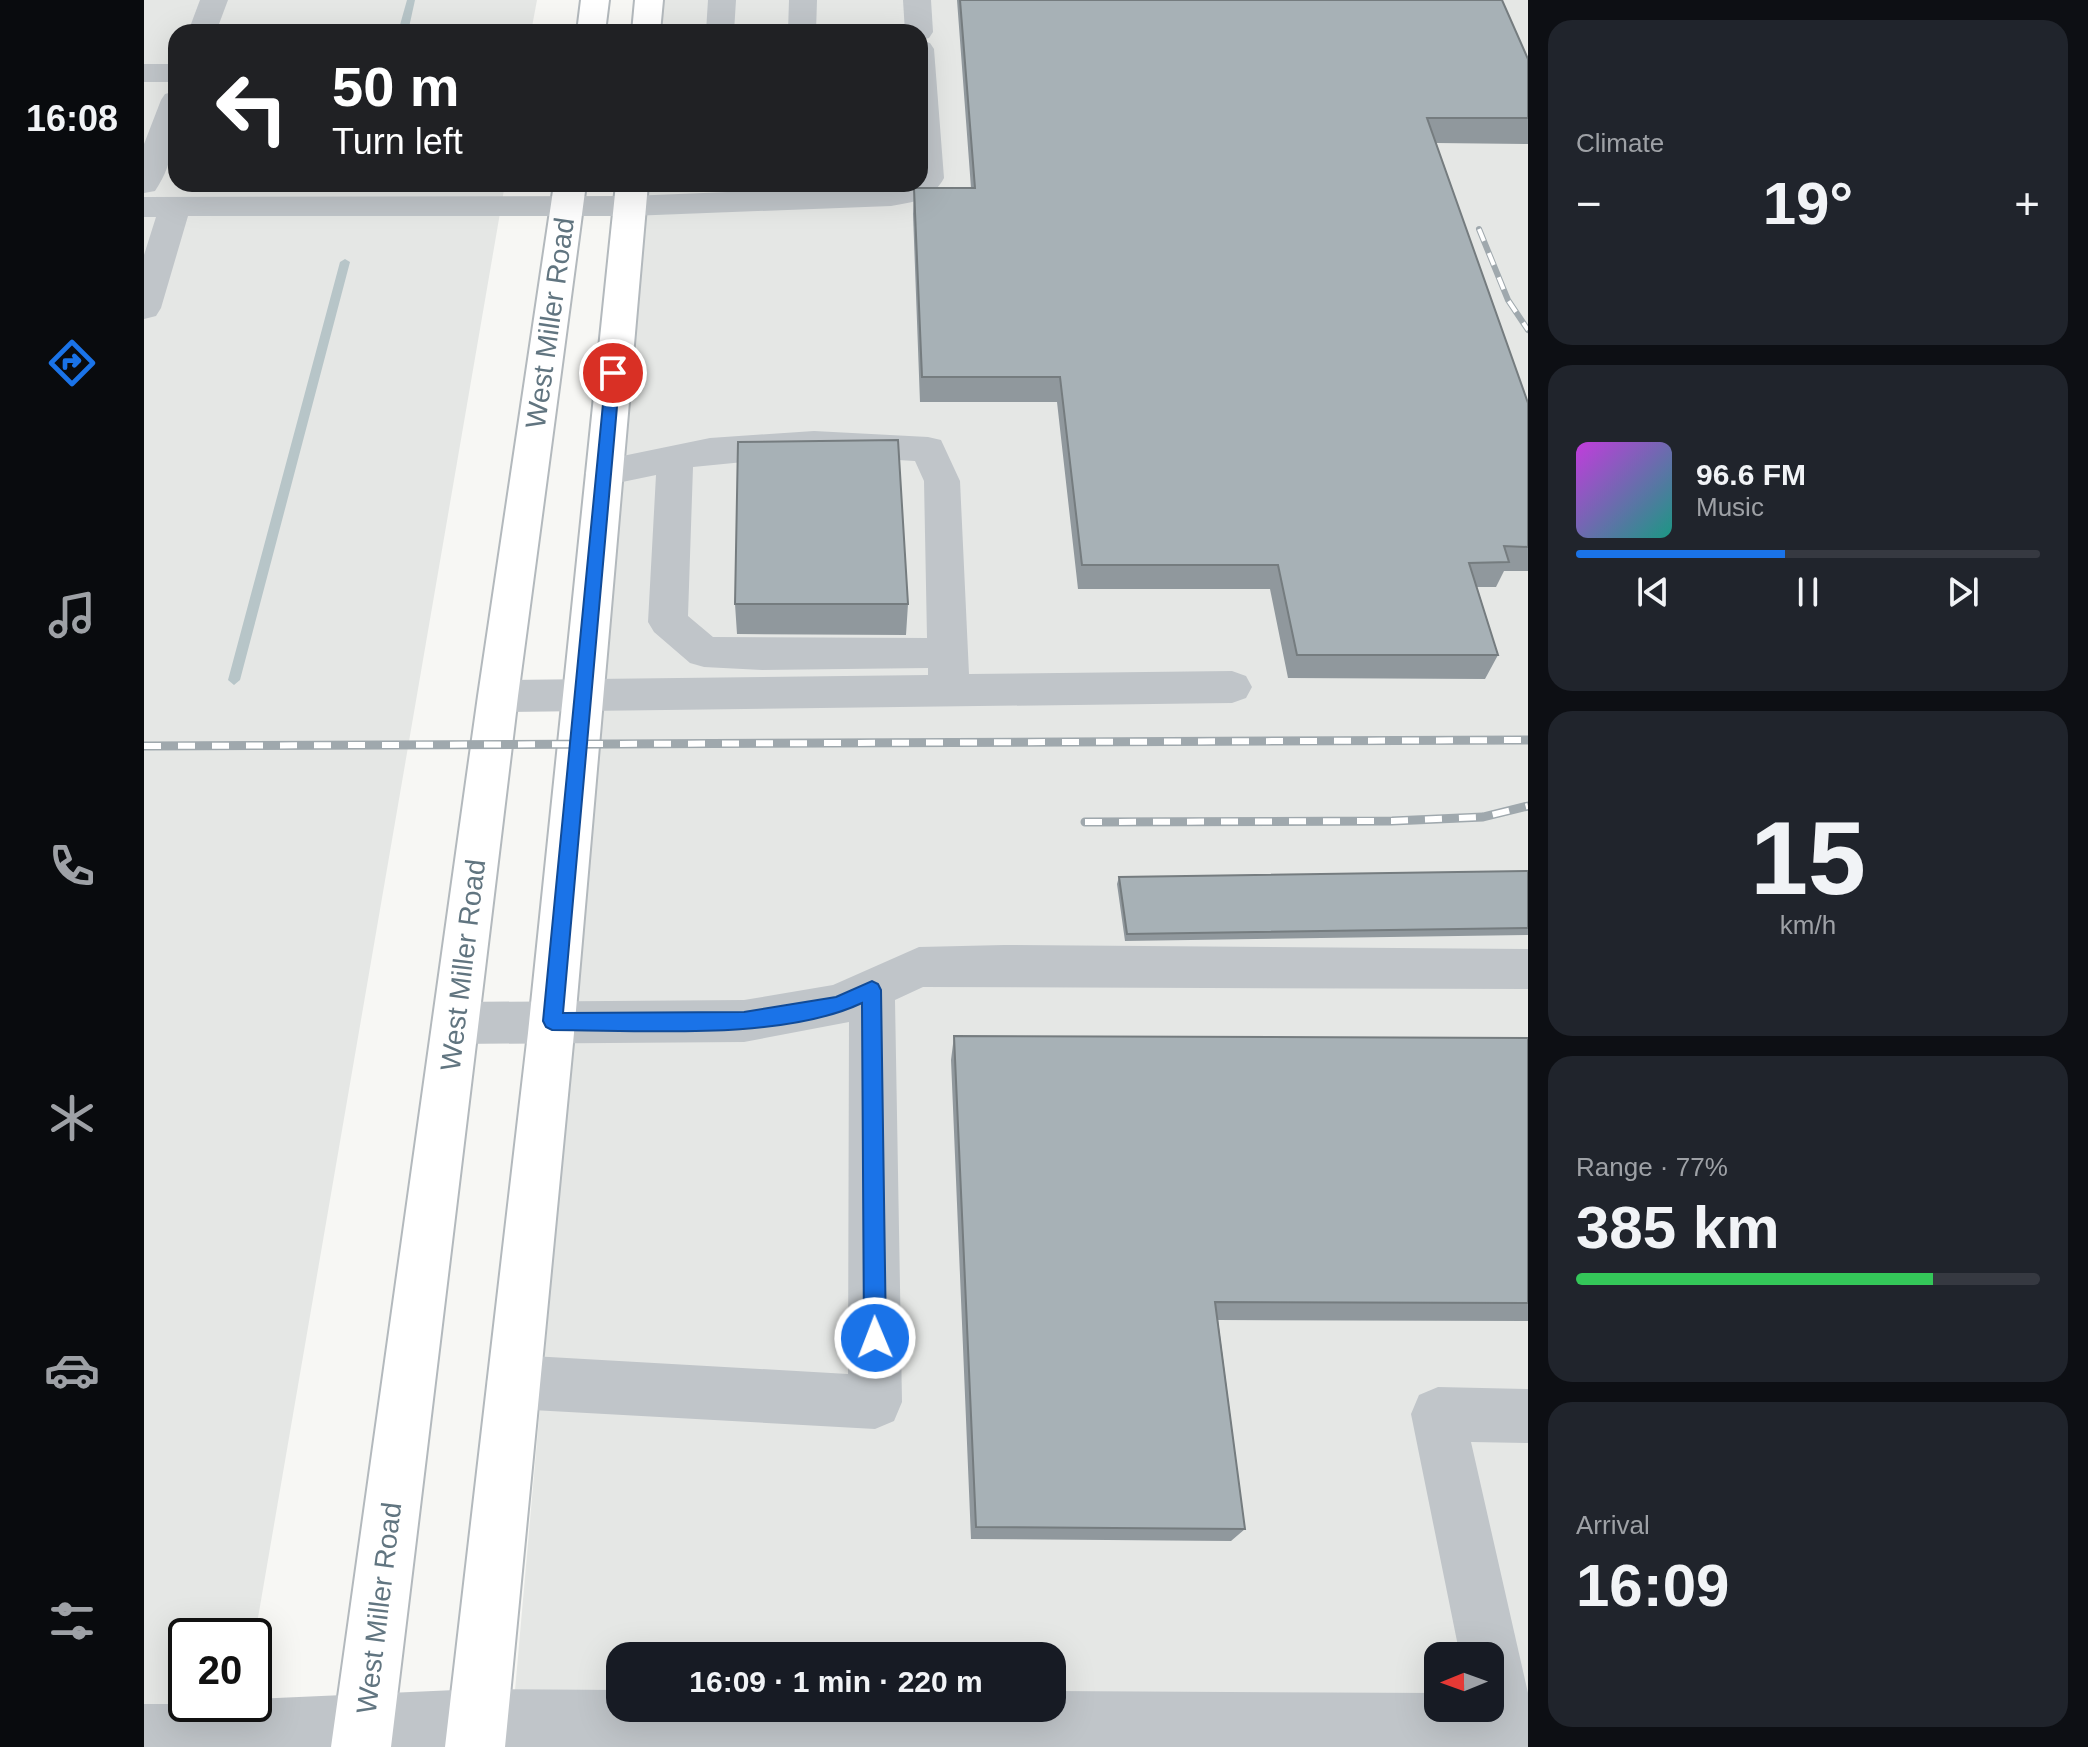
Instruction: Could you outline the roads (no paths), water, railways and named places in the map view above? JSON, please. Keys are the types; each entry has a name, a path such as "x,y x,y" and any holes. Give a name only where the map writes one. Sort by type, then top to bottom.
{"main road":[{"path":"592,24 595,0"},
{"path":"647,24 649,0"},
{"name":"West Miller Road","path":"362,1737 498,696 569,194"},
{"path":"476,1733 552,1021 631,195"}],"street":[{"path":"205,24 214,0"},
{"path":"720,24 722,0"},
{"path":"802,24 803,0"},
{"path":"917,0 918,24"},
{"path":"144,73 168,73"},
{"path":"144,184 168,121"},
{"path":"144,308 159,207 569,194 797,192 891,197 916,192"},
{"path":"603,473 710,451 814,443 928,449 942,481 949,672"},
{"path":"675,458 668,622 704,652 949,672 1232,687"},
{"path":"498,696 581,694 949,672"},
{"path":"455,1023 744,1021 838,1005 919,967 1528,969"},
{"path":"514,1382 875,1402 872,990"},
{"path":"144,1734 362,1737 476,1733 981,1734 1516,1723 1438,1414 1528,1416"}],"waterway":[{"path":"405,24 411,0"},
{"path":"234,680 345,262"}],"railway":[{"path":"1479,229 1508,300 1528,330"},
{"path":"144,746 1528,740"},
{"path":"1085,822 1392,821 1483,817 1528,806"}]}
